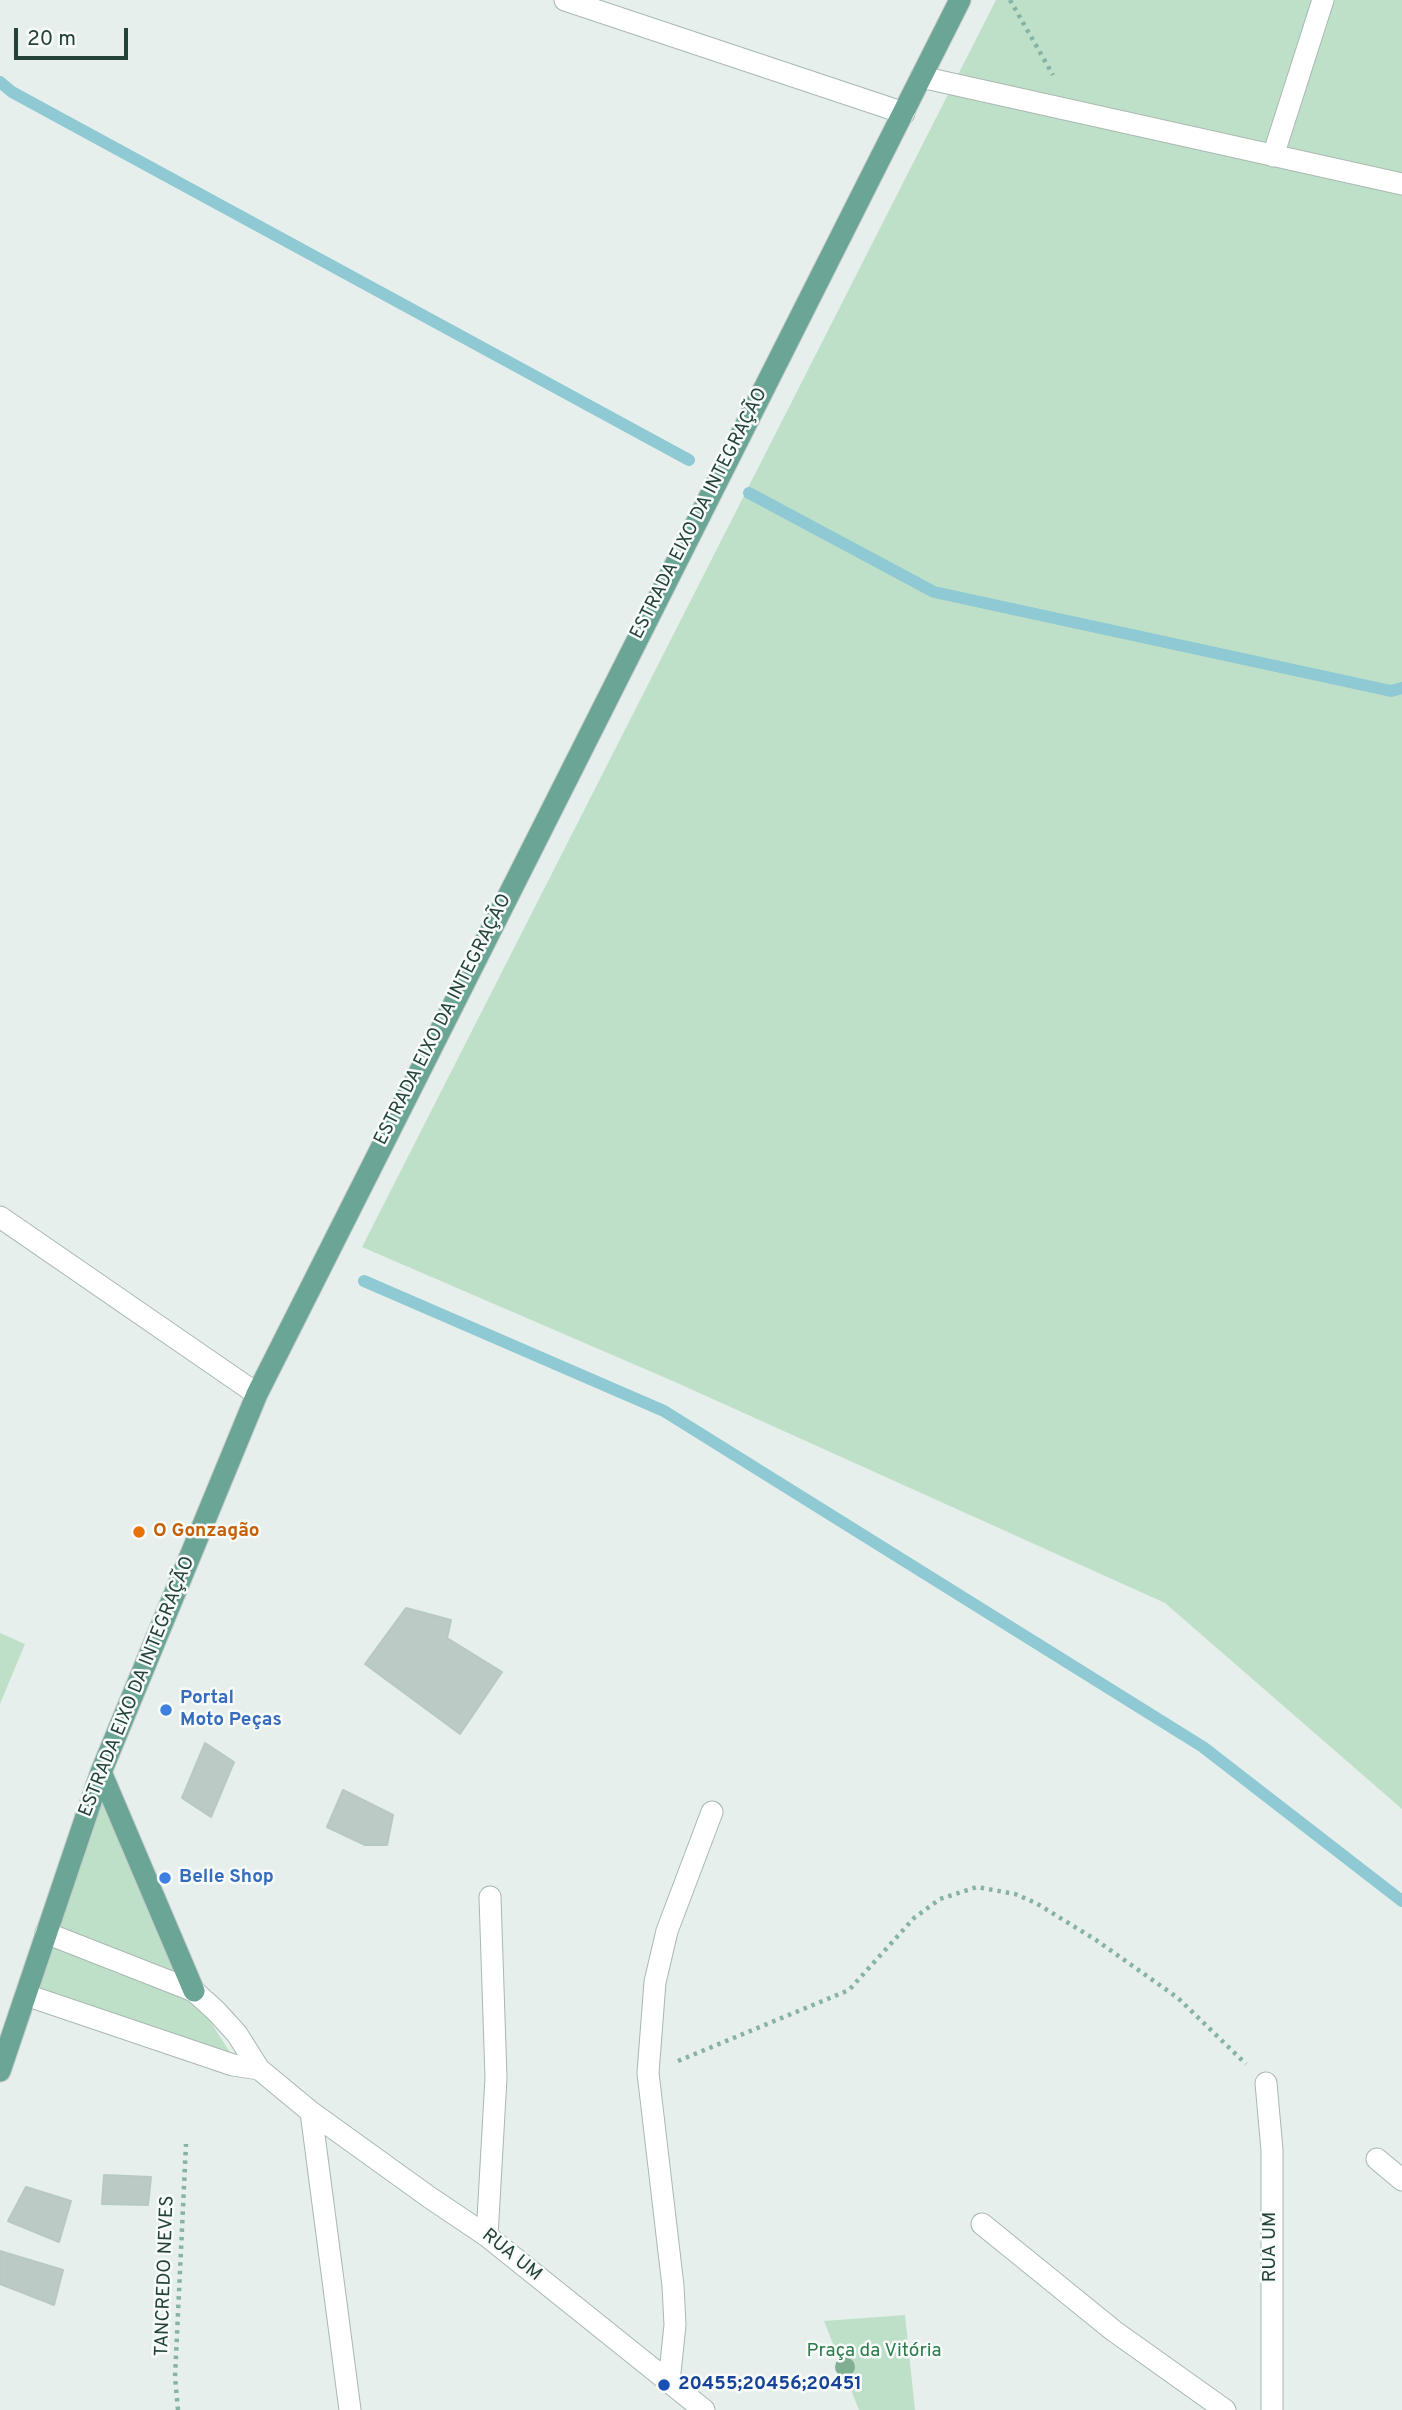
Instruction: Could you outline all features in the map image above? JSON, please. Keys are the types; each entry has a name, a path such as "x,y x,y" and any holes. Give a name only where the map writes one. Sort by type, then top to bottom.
{"main road":[{"name":"ESTRADA EIXO DA INTEGRAÇÃO","path":"0,2071 101,1772 257,1394 960,0"},
{"path":"101,1772 194,1991"}],"street":[{"path":"565,0 904,113"},
{"path":"1273,156 1323,0"},
{"path":"921,77 1402,184"},
{"path":"0,1217 257,1394"},
{"path":"668,2382 675,2325 673,2287 648,2073 655,1982 667,1931 712,1812"},
{"path":"487,2236 496,2078 490,1897"},
{"path":"46,1933 194,1991 237,2034 259,2069"},
{"name":"RUA UM","path":"26,1995 233,2065 259,2069 311,2112 487,2236 704,2410"},
{"name":"RUA UM","path":"1266,2083 1272,2150 1272,2410"},
{"path":"311,2112 351,2410"},
{"path":"1377,2159 1402,2180"},
{"path":"982,2224 1114,2331 1225,2410"}],"path":[{"path":"1010,0 1049,69 1079,114"},
{"path":"648,2073 849,1990 914,1918 940,1899 977,1887 1015,1894 1036,1903 1096,1940 1178,1998 1266,2083"},
{"name":"TANCREDO NEVES","path":"178,2410 176,2377 186,2144"}],"green space":[{"path":"996,0 1402,0 1402,1809 1165,1603 675,1382 362,1247"},
{"path":"0,1633 25,1644 0,1704"},
{"path":"101,1772 204,2012 237,2063 26,1995"},
{"name":"Praça da Vitória","path":"905,2315 915,2410 859,2410 824,2321"}],"building":[{"path":"406,1608 451,1620 447,1638 502,1672 460,1734 365,1664"},
{"path":"205,1743 234,1762 211,1817 182,1798"},
{"path":"343,1790 393,1815 387,1845 365,1845 327,1827"},
{"path":"104,2175 151,2177 148,2205 102,2204"},
{"path":"26,2187 71,2201 59,2242 8,2221"},
{"path":"0,2251 63,2270 54,2305 0,2284"}],"waterway":[{"path":"0,82 12,92 689,460"},
{"path":"749,493 934,592 1391,691 1402,688"},
{"path":"364,1281 664,1411 1203,1747 1402,1901"}],"place":[{"name":"O Gonzagão","path":"139,1532"},
{"name":"Portal Moto Peças","path":"166,1710"},
{"name":"Belle Shop","path":"165,1878"},
{"name":"20455;20456;20451","path":"664,2385"}]}
